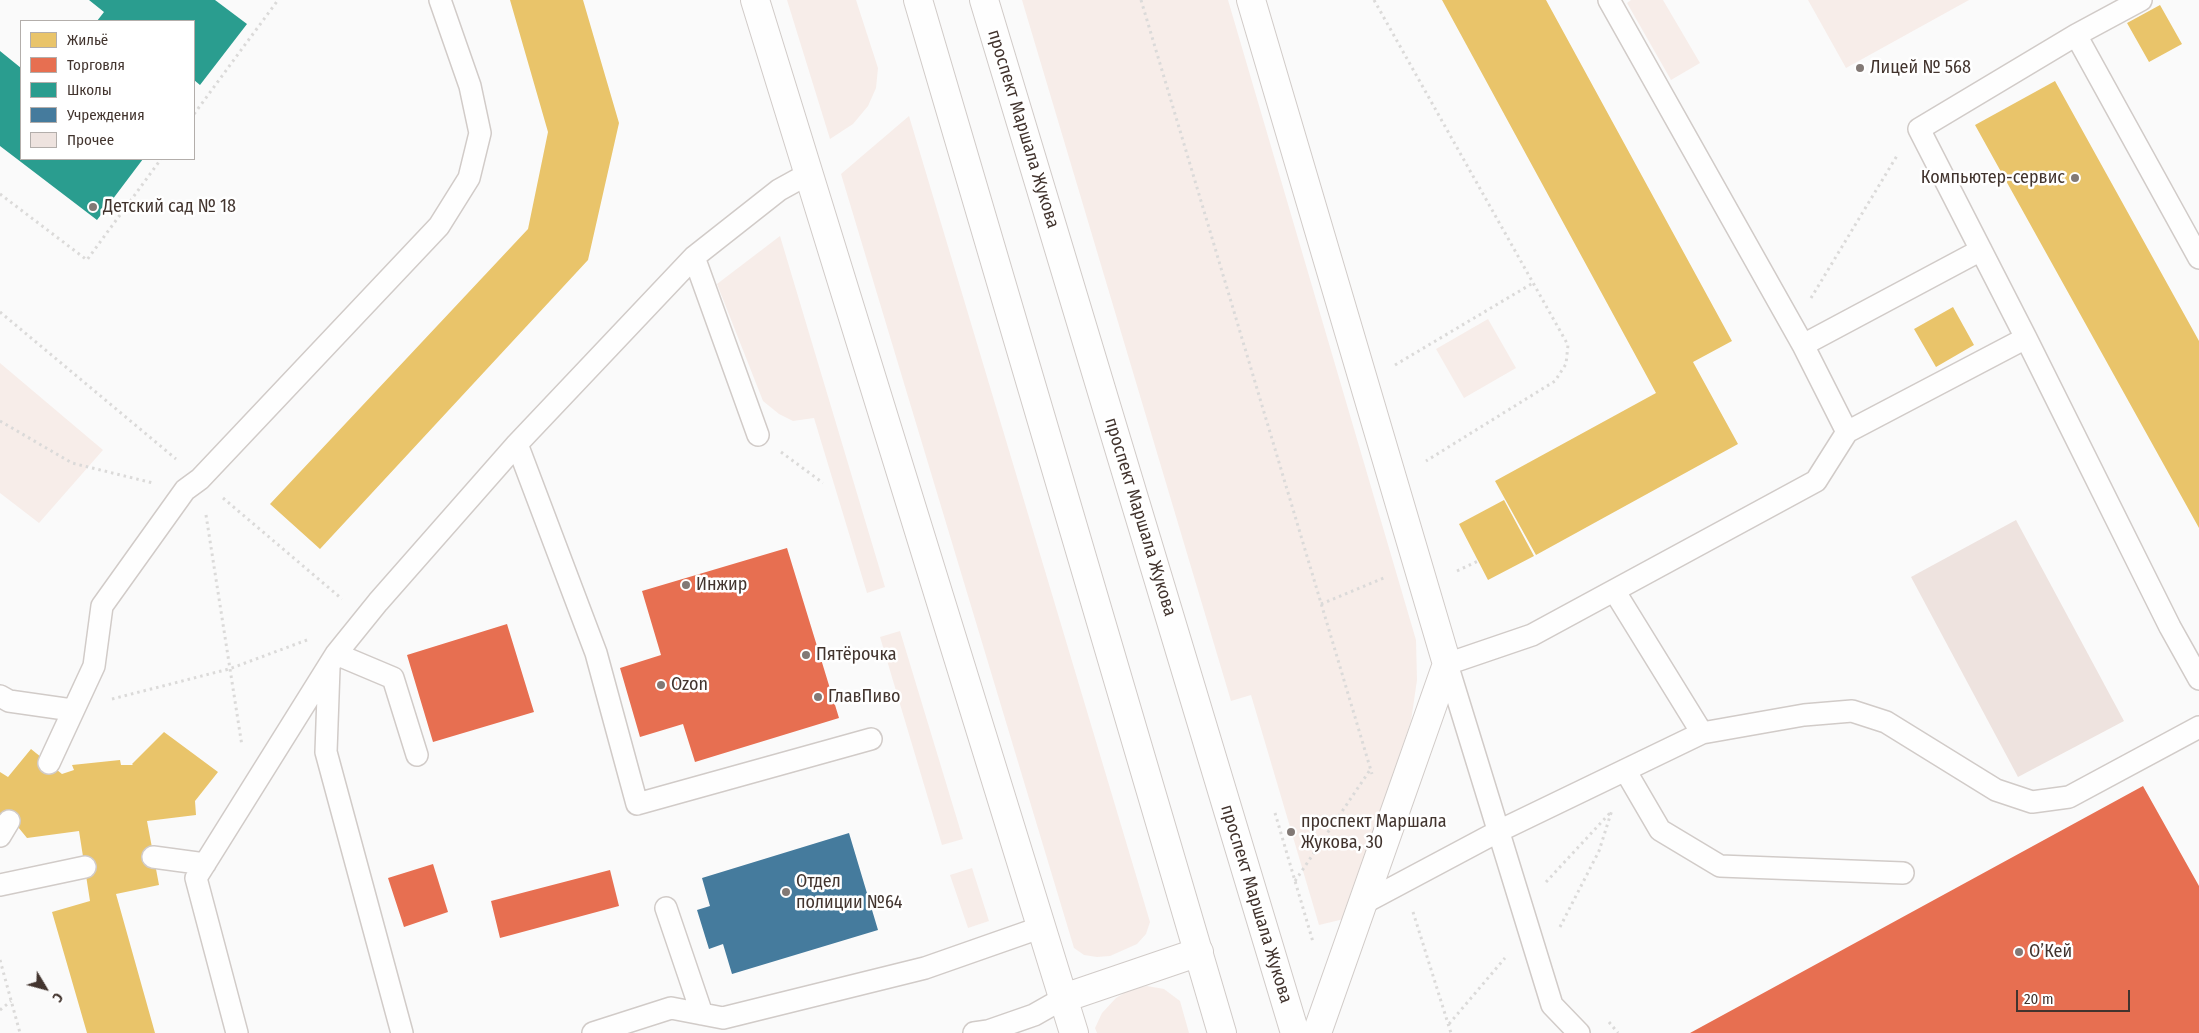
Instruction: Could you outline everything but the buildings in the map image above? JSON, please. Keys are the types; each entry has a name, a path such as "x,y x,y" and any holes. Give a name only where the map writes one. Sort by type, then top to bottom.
{"street":[{"path":"755,0 1074,1033"},
{"path":"918,0 1222,1033"},
{"name":"проспект Маршала Жукова","path":"984,0 1295,1033"},
{"path":"1251,0 1447,664 1316,1033"},
{"path":"1064,998 1198,952"}],"lane":[{"path":"49,762 94,666 102,606 193,485 439,226 469,178 480,133 470,86 440,0"},
{"path":"1609,0 1798,337 1847,432"},
{"path":"2141,0 2076,36 1919,129 2170,627 2199,679"},
{"path":"2076,36 2199,258"},
{"path":"237,1033 196,878 333,660 365,619 517,444 694,257 779,190 808,174"},
{"path":"1798,337 1981,250"},
{"path":"694,257 758,435"},
{"path":"1579,1033 1552,1005 1447,664 1532,635 1615,592 1816,481 1847,432 2026,338"},
{"path":"517,444 596,653 637,804 871,739"},
{"path":"1615,592 1702,733"},
{"path":"333,660 393,678 417,756"},
{"path":"333,660 326,752 402,1033"},
{"path":"0,696 8,702 72,710"},
{"path":"1362,904 1499,831 1702,733 1804,715 1852,711 1886,722 1996,790 2032,802 2069,797 2199,727"},
{"path":"1625,770 1660,830 1720,866 1903,873"},
{"path":"153,857 205,864"},
{"path":"0,885 85,867"},
{"path":"666,908 702,1014"},
{"path":"593,1033 671,1008 724,1018 925,968 1042,927"},
{"path":"974,1033 988,1031 1034,1015 1064,998"}],"path":[{"path":"195,113 278,0"},
{"path":"1141,0 1372,778"},
{"path":"1374,0 1568,345 1566,364 1555,381 1426,461"},
{"path":"1798,337 1907,138 1919,129"},
{"path":"0,194 87,260 160,160"},
{"path":"1395,364 1533,283"},
{"path":"0,312 193,485 365,619"},
{"path":"0,421 72,463 193,485"},
{"path":"758,435 823,483"},
{"path":"193,485 229,669 249,793"},
{"path":"1457,571 1478,561"},
{"path":"1321,604 1391,575"},
{"path":"72,710 229,669 310,639"},
{"path":"1294,882 1370,770"},
{"path":"1556,935 1599,851 1612,811 1612,804"},
{"path":"1544,884 1612,811"},
{"path":"1275,813 1313,943"},
{"path":"1412,906 1451,1033"},
{"path":"1448,1024 1507,956"},
{"path":"0,960 20,1033"},
{"path":"0,1010 11,1001"}],"shaded area":[{"path":"787,0 856,0 878,68 876,88 868,106 853,124 830,139"},
{"path":"1022,0 1228,0 1416,640 1417,680 1411,721 1344,919 1319,925 1251,695 1231,701"},
{"path":"1631,0 1663,0 1700,63 1671,80 1627,3"},
{"path":"1808,0 1969,0 1846,68"},
{"path":"909,116 1150,922 1146,934 1137,944 1110,956 1084,955 1074,948 841,174"},
{"path":"780,236 885,587 867,593 814,418 793,421 779,414 763,401 717,284"},
{"path":"1488,319 1516,368 1464,398 1436,349"},
{"path":"0,363 103,450 39,523 0,493"},
{"path":"900,631 963,839 942,845 880,637"},
{"path":"972,868 989,921 968,928 950,875"},
{"path":"1147,986 1164,989 1180,1001 1189,1033 1097,1033 1095,1028 1102,1013 1116,998 1131,989"}],"place":[{"name":"Лицей № 568","path":"1860,68"},
{"name":"Компьютер-сервис","path":"2075,178"},
{"name":"Детский сад № 18","path":"93,207"},
{"name":"Инжир","path":"686,585"},
{"name":"Пятёрочка","path":"806,655"},
{"name":"Ozon","path":"661,685"},
{"name":"ГлавПиво","path":"818,697"},
{"name":"проспект Маршала Жукова, 30","path":"1291,832"},
{"name":"Отдел полиции №64","path":"786,892"},
{"name":"О’Кей","path":"2019,952"}]}
